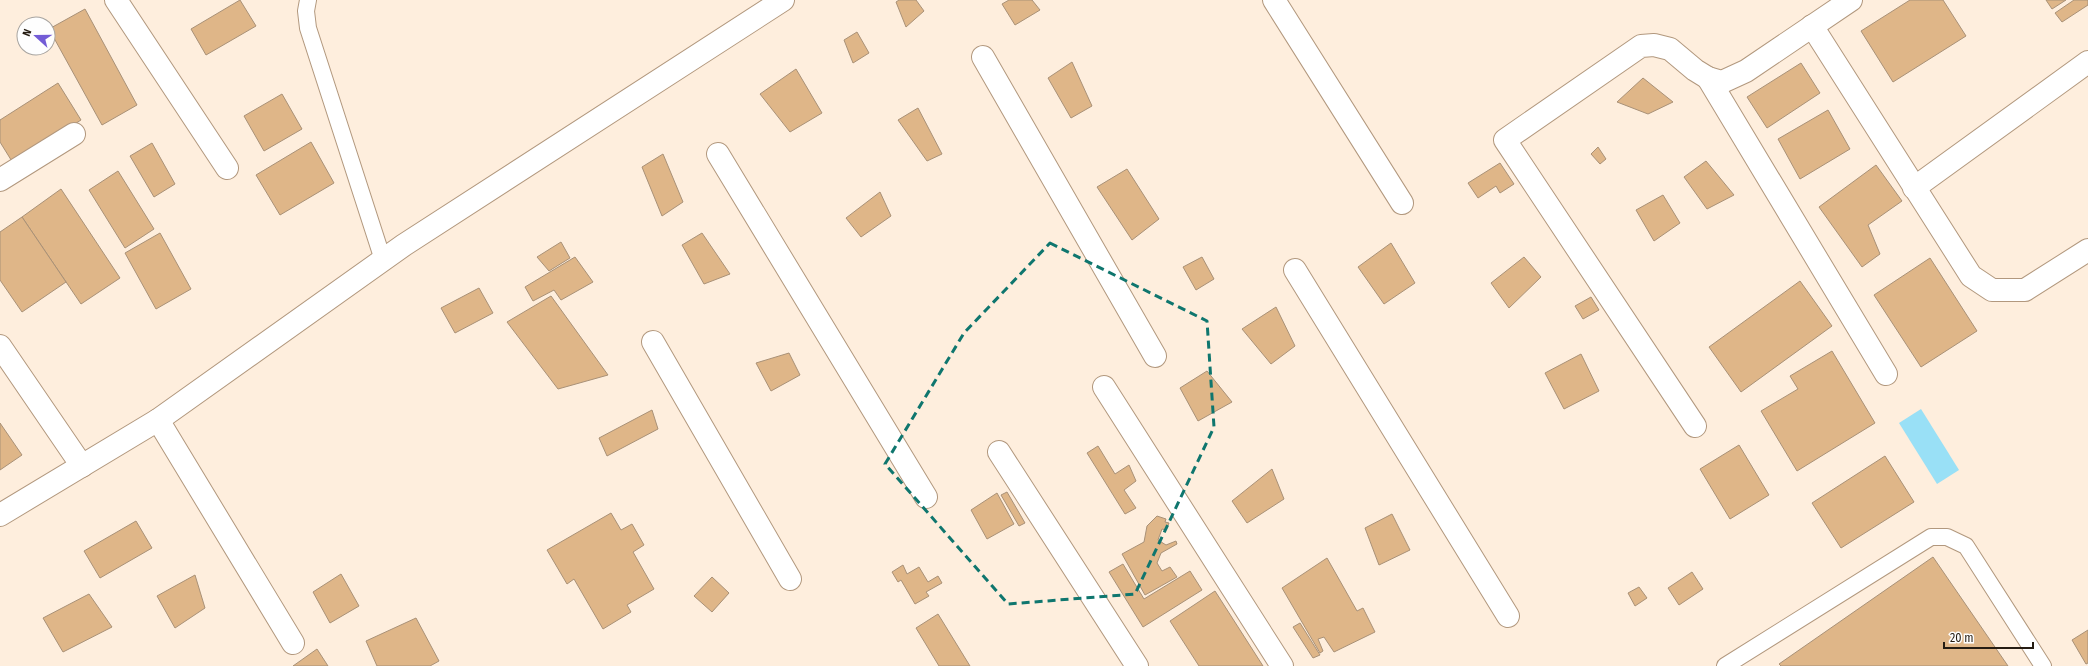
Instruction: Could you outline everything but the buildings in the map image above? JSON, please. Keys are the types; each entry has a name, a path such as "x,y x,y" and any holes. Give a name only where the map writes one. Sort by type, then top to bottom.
{"street":[{"path":"116,0 227,168"},
{"path":"0,515 158,420 383,260 783,0"},
{"path":"1274,0 1402,203"},
{"path":"1695,426 1505,140 1641,46 1654,45 1670,49 1695,70 1708,78 1722,82 1746,71 1851,0"},
{"path":"1812,26 1970,276 1992,290 2025,290 2088,250"},
{"path":"983,57 1155,356"},
{"path":"1914,188 2088,62"},
{"path":"1708,78 1886,374"},
{"path":"0,180 74,134"},
{"path":"718,154 926,496"},
{"path":"1295,270 1508,616"},
{"path":"653,342 790,579"},
{"path":"0,346 82,466"},
{"path":"1104,387 1282,666"},
{"path":"158,420 293,643"},
{"path":"999,452 1137,666"}],"lane":[{"path":"308,0 306,11 308,28 383,260"},
{"path":"1725,666 1931,536 1946,537 1966,546 2043,666"}],"highlighted area":[{"path":"1050,243 1207,321 1214,427 1135,594 1008,604 885,464 964,333"}],"water":[{"path":"1921,409 1959,470 1937,484 1899,423"}]}
